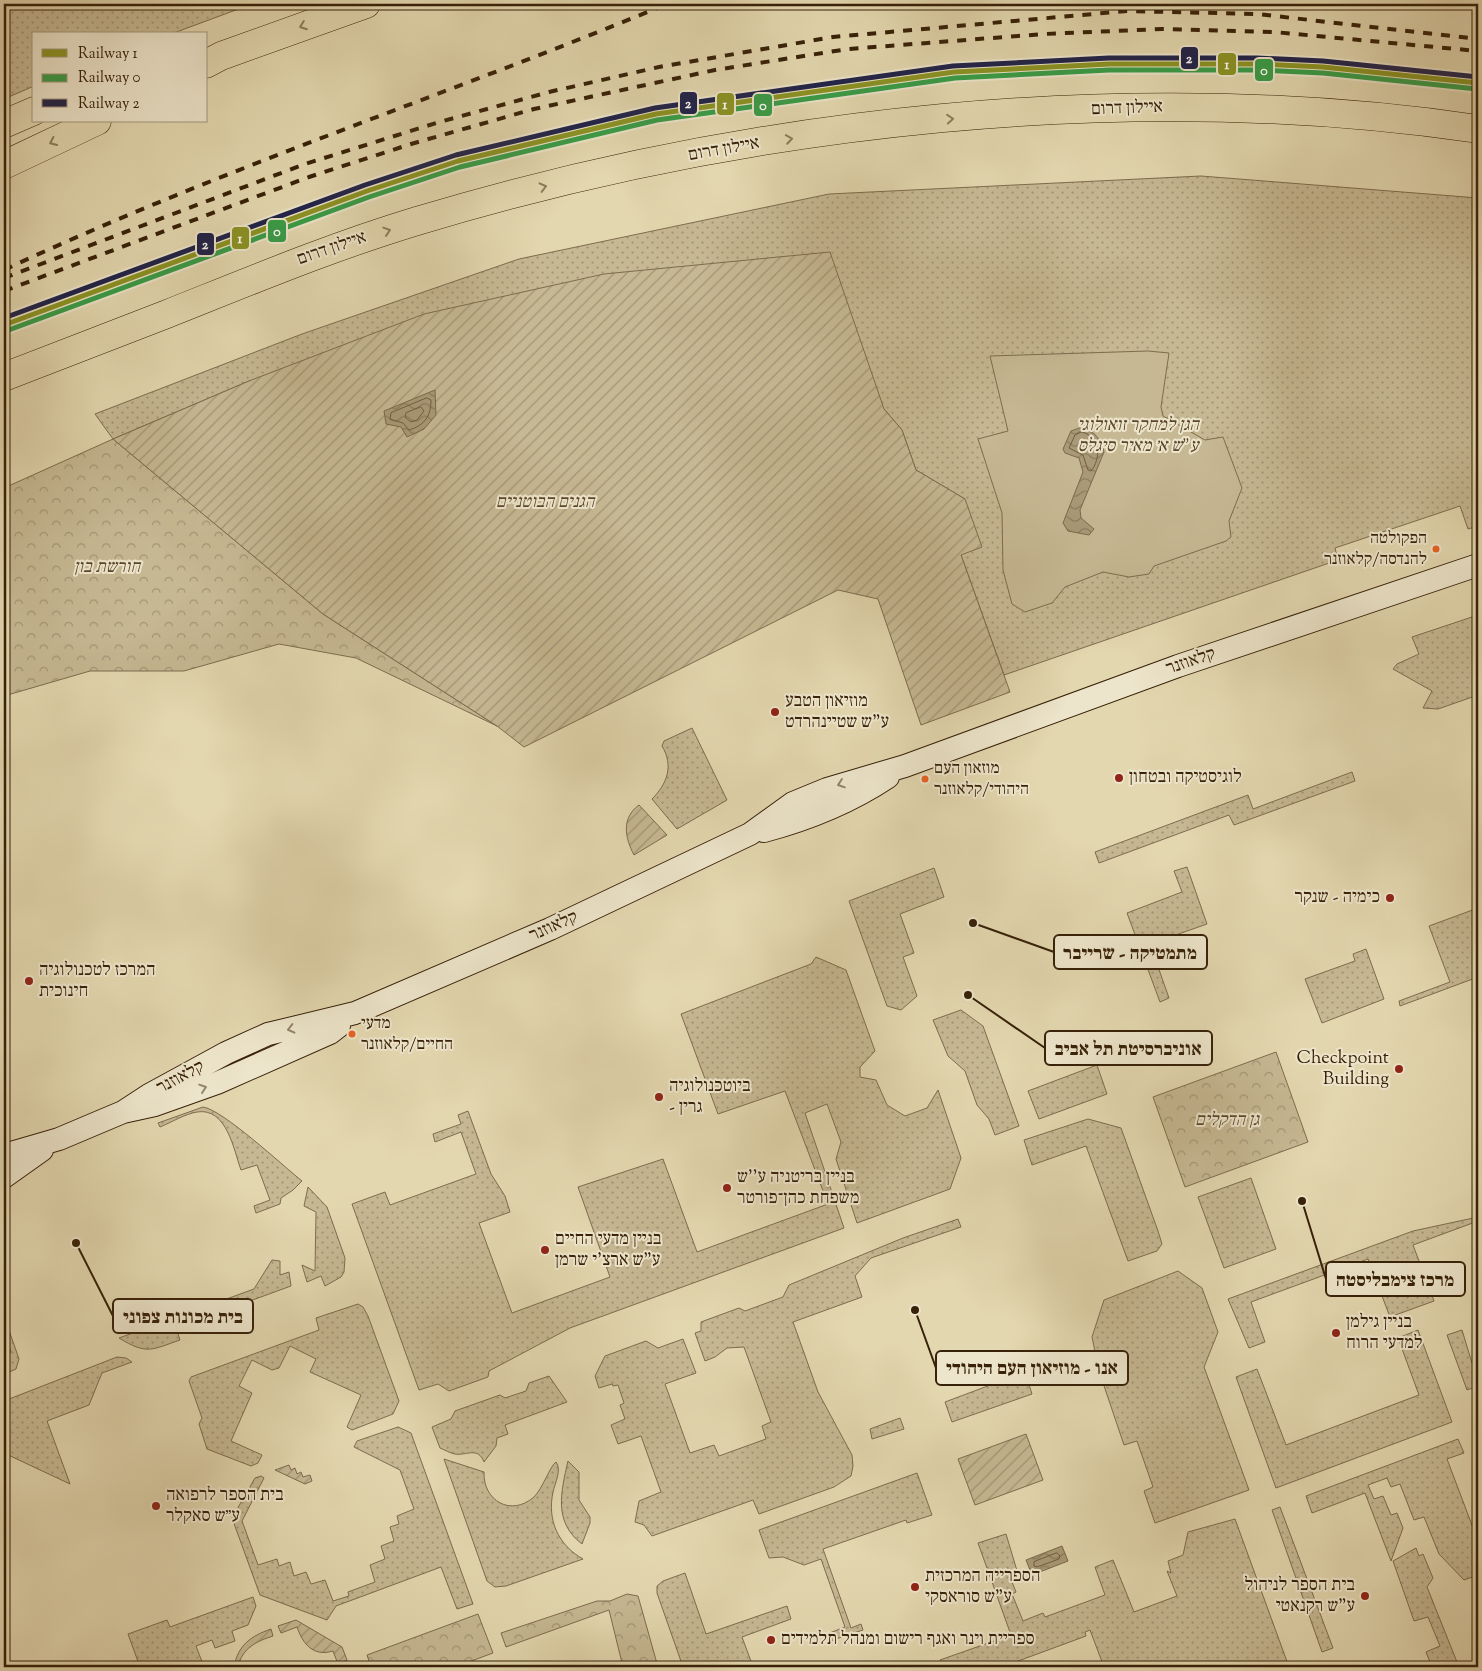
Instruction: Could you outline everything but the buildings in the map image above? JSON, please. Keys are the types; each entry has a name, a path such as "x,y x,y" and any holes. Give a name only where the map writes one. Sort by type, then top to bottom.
{"highway":[{"path":"211,59 366,4"},
{"name":"איילון דרום","path":"4,377 291,263 416,221 602,173 702,153 871,127 1053,112 1176,108 1320,112 1478,129"},
{"path":"4,124 32,112"},
{"path":"4,165 95,122"},
{"path":"4,396 291,263"}],"street":[{"name":"קלאוזנר","path":"4,1155 59,1139 123,1112 149,1095 268,1034 355,1013 550,929 750,834 803,820 843,804 859,796 905,766 1178,666 1478,565"},
{"name":"קלאוזנר","path":"4,1177 59,1139"}],"green space":[{"path":"4,4 95,4 96,7 105,4 252,4 176,32 32,32 32,87 4,99"},
{"name":"הגן למחקר זואולוגי ע\"ש א׳ מאיר סיגלס","path":"1201,176 1478,198 1478,284 1476,284 1478,526 1468,529 1460,506 1335,548 1338,560 1004,675 961,555 965,499 916,470 902,430 884,409 249,381 113,439 95,414 302,334 519,259 829,194"},
{"name":"הגנים הבוטניים","path":"830,252 884,409 902,430 916,470 965,499 982,547 961,555 1010,692 921,725 878,599 838,590 524,747 497,726 323,614 113,439 249,381 424,314 604,274"},
{"name":"הגן למחקר זואולוגי ע\"ש א׳ מאיר סיגלס","path":"1148,351 1169,353 1161,407 1163,416 1205,440 1223,437 1242,488 1229,521 1231,537 1226,541 1154,566 1149,574 1129,577 1103,572 1065,587 1052,603 1025,612 1012,604 1003,570 1002,513 978,439 1008,431 990,356"},
{"name":"חורשת בון","path":"113,439 323,614 497,726 356,658 279,644 184,671 90,671 4,696 4,488"},
{"path":"1478,615 1478,695 1438,709 1423,708 1432,691 1393,669 1397,664 1419,654 1412,637"},
{"path":"692,728 727,800 677,829 652,799 662,787 667,774 668,761 662,746 664,741"},
{"path":"1352,772 1355,781 1234,825 1229,815 1099,863 1095,852 1248,795 1253,809"},
{"path":"639,805 667,835 634,855 628,842 626,828 629,816"},
{"path":"1187,867 1207,924 1150,944 1169,998 1160,1002 1127,913 1182,892 1174,871"},
{"path":"934,868 944,897 900,914 914,953 903,957 917,996 901,1010 887,1006 849,901"},
{"path":"1478,908 1478,977 1400,1006 1399,1001 1450,982 1429,926"},
{"path":"1366,949 1384,999 1322,1023 1305,979 1355,961 1353,954"},
{"path":"816,957 846,970 875,1051 860,1067 860,1077 876,1080 887,1105 905,1116 927,1108 938,1090 961,1158 950,1189 857,1223 836,1159 841,1142 827,1104 805,1113 844,1228 570,1328 489,1371 488,1377 449,1391 438,1384 419,1390 352,1204 385,1192 390,1205 476,1174 461,1132 435,1142 433,1134 461,1124 458,1115 468,1111 491,1174 505,1196 510,1212 479,1223 512,1313 610,1277 578,1187 663,1159 697,1252 828,1204 785,1091 718,1114 681,1014 811,964"},
{"path":"961,1010 983,1026 1019,1126 995,1135 989,1119 977,1105 965,1071 948,1056 933,1020"},
{"name":"גן הדקלים","path":"1276,1052 1308,1142 1185,1187 1153,1097"},
{"path":"1097,1065 1107,1094 1039,1119 1028,1091"},
{"path":"203,1107 212,1110 238,1128 302,1181 281,1198 280,1204 256,1213 254,1206 270,1200 257,1165 241,1170 228,1132 216,1116 207,1112 197,1112 183,1116 160,1127 158,1123"},
{"path":"1088,1119 1121,1128 1162,1244 1157,1251 1128,1261 1086,1146 1032,1165 1024,1140"},
{"path":"1251,1178 1276,1249 1224,1268 1198,1197"},
{"path":"308,1187 327,1207 345,1258 344,1272 341,1277 325,1286 321,1276 307,1282 302,1265 315,1271 316,1212 304,1206"},
{"path":"1478,1217 1478,1221 1413,1245 1434,1301 1390,1317 1368,1259 1251,1302 1265,1342 1249,1348 1228,1299 1413,1231"},
{"path":"958,1219 961,1227 871,1258 855,1276 862,1297 793,1322 818,1392 852,1455 853,1466 851,1476 834,1487 759,1514 753,1500 652,1536 644,1525 635,1522 639,1501 661,1492 641,1436 618,1444 611,1425 625,1419 620,1405 624,1403 618,1385 613,1386 612,1384 599,1388 595,1376 605,1356 646,1341 658,1348 683,1339 696,1373 665,1384 690,1453 714,1445 719,1456 766,1439 762,1426 771,1422 744,1347 727,1348 715,1357 705,1361 695,1333 701,1331 701,1322 739,1308 745,1311 783,1297 789,1285 903,1238"},
{"path":"272,1260 280,1261 280,1275 289,1272 291,1286 176,1328 180,1340 162,1346 143,1349 119,1338 254,1289"},
{"path":"1178,1271 1202,1288 1218,1332 1204,1367 1249,1490 1155,1523 1144,1491 1153,1487 1137,1441 1124,1445 1099,1371 1092,1337 1104,1300"},
{"path":"358,1304 363,1307 368,1316 399,1401 393,1414 352,1430 347,1427 361,1395 310,1372 316,1359 290,1346 279,1368 272,1370 252,1360 239,1386 252,1393 231,1441 262,1455 258,1463 251,1466 207,1449 199,1424 202,1418 189,1381 191,1377 319,1330 316,1318"},
{"path":"4,1316 19,1359 16,1369 7,1373 4,1355 11,1352 4,1331"},
{"path":"1418,1330 1452,1422 1276,1488 1236,1377 1257,1369 1286,1445 1419,1395 1398,1338"},
{"path":"1462,1330 1472,1363 1478,1361 1478,1386 1467,1390 1447,1335"},
{"path":"117,1357 126,1358 132,1362 102,1373 89,1405 47,1421 70,1484 4,1453 4,1401"},
{"path":"1025,1372 1032,1394 952,1422 945,1402"},
{"path":"549,1376 567,1402 505,1425 508,1434 497,1438 496,1446 484,1462 475,1453 455,1454 440,1448 432,1427 451,1419 455,1411 500,1395 505,1398 526,1391 529,1383"},
{"path":"900,1418 904,1429 872,1439 870,1429"},
{"path":"398,1427 411,1433 473,1604 457,1609 441,1567 336,1606 327,1620 260,1595 232,1518 255,1478 261,1476 264,1478 242,1521 258,1565 277,1559 279,1566 290,1562 294,1576 306,1572 311,1584 325,1580 333,1601 349,1596 348,1592 375,1582 370,1565 385,1559 381,1546 394,1541 390,1527 399,1524 397,1516 414,1509 400,1470 354,1447 357,1441"},
{"path":"1026,1434 1043,1480 975,1505 958,1459"},
{"path":"1458,1439 1464,1453 1447,1459 1478,1541 1478,1575 1464,1580 1439,1554 1424,1517 1414,1520 1400,1484 1391,1487 1387,1478 1368,1485 1374,1499 1383,1496 1391,1515 1397,1513 1403,1528 1391,1561 1365,1493 1312,1513 1306,1496"},
{"path":"444,1459 484,1472 488,1491 493,1498 508,1506 525,1503 534,1497 556,1462 558,1473 553,1492 553,1522 556,1531 567,1547 583,1559 506,1586 495,1587 487,1581"},
{"path":"568,1461 579,1472 579,1500 590,1517 590,1523 582,1544 573,1535 563,1516 563,1484"},
{"path":"289,1465 291,1470 295,1468 297,1474 301,1472 303,1477 310,1475 312,1481 305,1484 275,1470"},
{"path":"917,1473 932,1515 907,1523 906,1520 823,1549 851,1628 861,1624 863,1630 830,1641 827,1634 845,1627 821,1559 804,1565 783,1557 769,1558 759,1530"},
{"path":"1280,1507 1333,1648 1322,1652 1272,1510"},
{"path":"1235,1519 1289,1667 1104,1667 1090,1630 1085,1632 1086,1636 1002,1667 943,1667 940,1660 1011,1635 978,1543 1006,1534 1018,1574 1010,1577 1016,1592 1012,1594 1023,1621 1043,1613 1045,1617 1105,1595 1095,1567 1113,1560 1134,1612 1177,1596 1167,1571 1171,1573 1168,1561 1183,1555 1188,1532"},
{"path":"1416,1548 1419,1556 1423,1554 1433,1578 1427,1587 1459,1667 1432,1667 1426,1652 1440,1646 1428,1617 1414,1621 1393,1561"},
{"path":"685,1573 706,1634 787,1606 791,1619 742,1637 752,1664 746,1667 683,1667 657,1593 657,1586 663,1581"},
{"path":"627,1594 638,1596 658,1667 623,1667 609,1610 506,1647 501,1633 597,1601 610,1601"},
{"path":"253,1597 256,1606 248,1625 232,1631 235,1641 215,1648 212,1640 196,1646 204,1667 140,1667 128,1634 167,1620 170,1627"},
{"path":"478,1614 493,1653 455,1667 371,1667 367,1655"},
{"path":"296,1620 342,1647 347,1660 338,1664 333,1651 314,1651 302,1639 297,1627 281,1633 278,1626"},
{"path":"271,1629 273,1636 251,1646 243,1655 238,1667 234,1667 242,1647 252,1638"}],"water":[{"path":"435,390 436,415 424,429 407,437 401,427 386,424 384,411"},
{"path":"1082,427 1090,430 1096,436 1102,444 1104,452 1080,510 1081,518 1094,529 1089,535 1068,531 1063,523 1083,472 1079,458 1065,453 1063,449 1071,431"},
{"path":"1062,1546 1068,1561 1032,1575 1026,1560"}],"railway":[{"path":"4,270 85,233 251,165 667,4"},
{"path":"4,278 305,164 436,123 549,92 659,67 833,37 1127,11 1257,14 1478,39"},
{"path":"4,291 309,177 411,144 534,109 715,70 848,49 1044,34 1162,29 1274,32 1478,51"}],"rail line":[{"name":"2","path":"4,318 365,185 456,155 655,108 953,66 1109,58 1257,58 1323,61 1478,77"},
{"name":"1","path":"4,325 367,191 458,161 656,114 954,72 1109,64 1257,64 1323,67 1478,83"},
{"name":"0","path":"6,331 369,197 460,167 657,120 955,78 1109,70 1257,70 1323,73 1477,89"}],"place":[{"name":"הפקולטה להנדסה/קלאוזנר","path":"1436,549"},
{"name":"מוזיאון הטבע ע\"ש שטיינהרדט","path":"775,712"},
{"name":"לוגיסטיקה ובטחון","path":"1119,778"},
{"name":"מוזאון העם היהודי/קלאוזנר","path":"925,779"},
{"name":"כימיה - שנקר","path":"1390,898"},
{"name":"מתמטיקה - שרייבר","path":"973,923"},
{"name":"המרכז לטכנולוגיה חינוכית","path":"29,981"},
{"name":"אוניברסיטת תל אביב","path":"968,995"},
{"name":"מדעי החיים/קלאוזנר","path":"352,1034"},
{"name":"Checkpoint Building","path":"1399,1069"},
{"name":"ביוטכנולוגיה - גרין","path":"659,1097"},
{"name":"בניין בריטניה ע''ש משפחת כהן־פורטר","path":"727,1188"},
{"name":"מרכז צימבליסטה","path":"1302,1201"},
{"name":"בית מכונות צפוני","path":"76,1243"},
{"name":"בניין מדעי החיים ע\"ש ארצ'י שרמן","path":"545,1250"},
{"name":"אנו - מוזיאון העם היהודי","path":"915,1310"},
{"name":"בניין גילמן למדעי הרוח","path":"1336,1333"},
{"name":"בית הספר לרפואה ע״ש סאקלר","path":"156,1506"},
{"name":"הספרייה המרכזית ע\"ש סוראסקי","path":"915,1587"},
{"name":"בית הספר לניהול ע\"ש רקנאטי","path":"1365,1596"},
{"name":"ספריית וינר ואגף רישום ומנהל תלמידים","path":"771,1640"}]}
